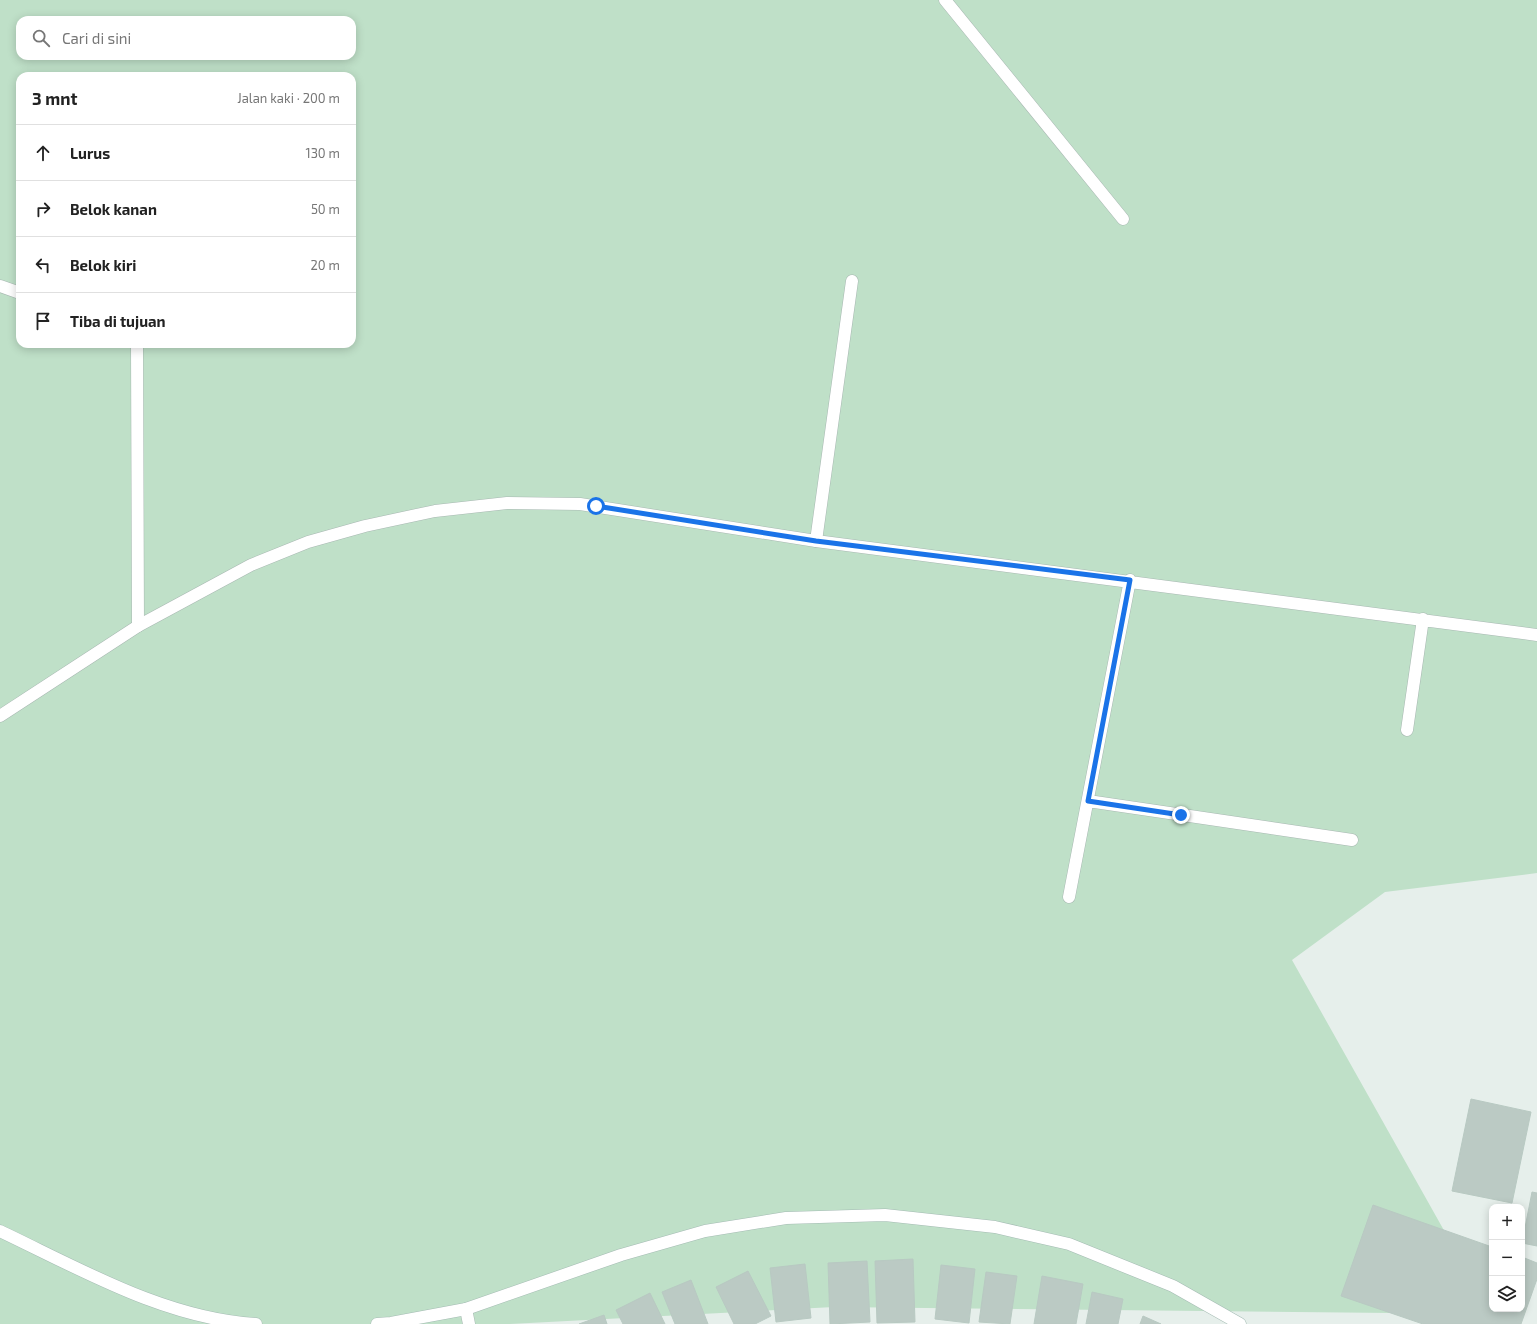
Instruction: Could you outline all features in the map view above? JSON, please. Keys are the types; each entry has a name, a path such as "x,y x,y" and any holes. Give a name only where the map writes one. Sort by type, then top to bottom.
{"street":[{"path":"945,0 1123,219"},
{"path":"816,541 852,281"},
{"path":"0,286 16,291"},
{"path":"137,348 138,626"},
{"path":"0,716 138,626 251,565 308,542 365,526 443,510 507,503 580,504 816,541 1130,580 1537,635"},
{"path":"1069,897 1130,580"},
{"path":"1407,730 1423,619"},
{"path":"1088,801 1352,840"},
{"path":"377,1324 391,1323 466,1309 621,1255 705,1231 786,1218 885,1215 995,1227 1069,1244 1173,1286 1240,1324"},
{"path":"0,1232 166,1307 241,1323 256,1324"},
{"path":"466,1309 469,1324"}],"green space":[{"path":"0,0 1537,0 1537,873 1385,892 1292,960 1491,1314 834,1307 510,1324 0,1324"}],"building":[{"path":"1471,1099 1531,1112 1512,1203 1452,1191"},
{"path":"1532,1192 1537,1193 1537,1246 1525,1244 1525,1228"},
{"path":"1373,1205 1489,1246 1489,1312 1525,1312 1525,1258 1537,1263 1537,1279 1521,1324 1423,1324 1341,1296"},
{"path":"913,1259 915,1322 877,1323 875,1261"},
{"path":"867,1261 870,1322 830,1324 828,1263"},
{"path":"805,1264 811,1318 776,1322 770,1268"},
{"path":"941,1265 975,1269 969,1323 935,1319"},
{"path":"748,1271 771,1316 755,1324 734,1324 716,1287"},
{"path":"986,1272 1017,1276 1010,1324 979,1322"},
{"path":"1042,1276 1083,1284 1076,1324 1034,1324"},
{"path":"691,1280 708,1324 675,1324 662,1292"},
{"path":"1092,1292 1123,1299 1118,1324 1086,1324"},
{"path":"650,1293 665,1324 623,1324 616,1310"},
{"path":"604,1315 607,1324 579,1324"},
{"path":"1143,1316 1161,1324 1140,1324"}],"route":[{"path":"596,506 816,541 1130,580 1088,801 1181,815"}]}
